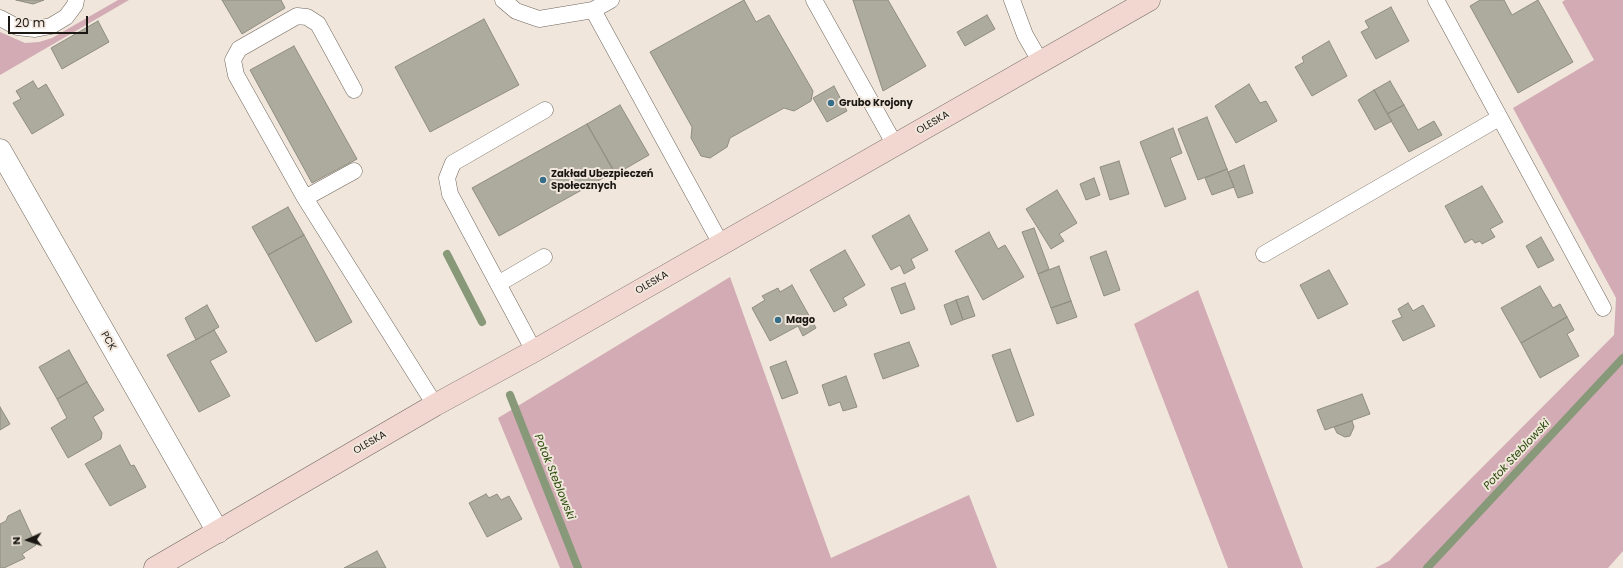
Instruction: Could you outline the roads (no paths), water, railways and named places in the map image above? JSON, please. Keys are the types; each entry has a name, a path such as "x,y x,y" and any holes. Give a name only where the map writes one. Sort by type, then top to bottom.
{"street":[{"name":"OLESKA","path":"155,568 435,405 534,351 1149,0"},
{"name":"PCK","path":"0,150 218,532"}],"lane":[{"path":"0,18 17,27 34,29 51,26 66,17 75,5 76,0"},
{"path":"503,0 516,11 539,20 593,10 611,0"},
{"path":"814,0 895,145"},
{"path":"1012,0 1025,35 1040,61"},
{"path":"1440,1 1499,118 1603,308"},
{"path":"593,10 721,244"},
{"path":"354,90 318,24 307,17 298,16 239,49 233,60 236,75 305,198 435,405"},
{"path":"534,351 450,194 447,178 453,163 545,110"},
{"path":"1264,254 1499,118"},
{"path":"305,198 354,171"},
{"path":"498,284 544,257"}],"waterway":[{"name":"Potok Steblowski","path":"447,254 482,322"},
{"name":"Potok Steblowski","path":"1427,568 1623,358"},
{"name":"Potok Steblowski","path":"510,395 578,568"}],"place":[{"name":"Grubo Krojony","path":"831,103"},
{"name":"Zakład Ubezpieczeń Społecznych","path":"543,180"},
{"name":"Mago","path":"778,320"}]}
